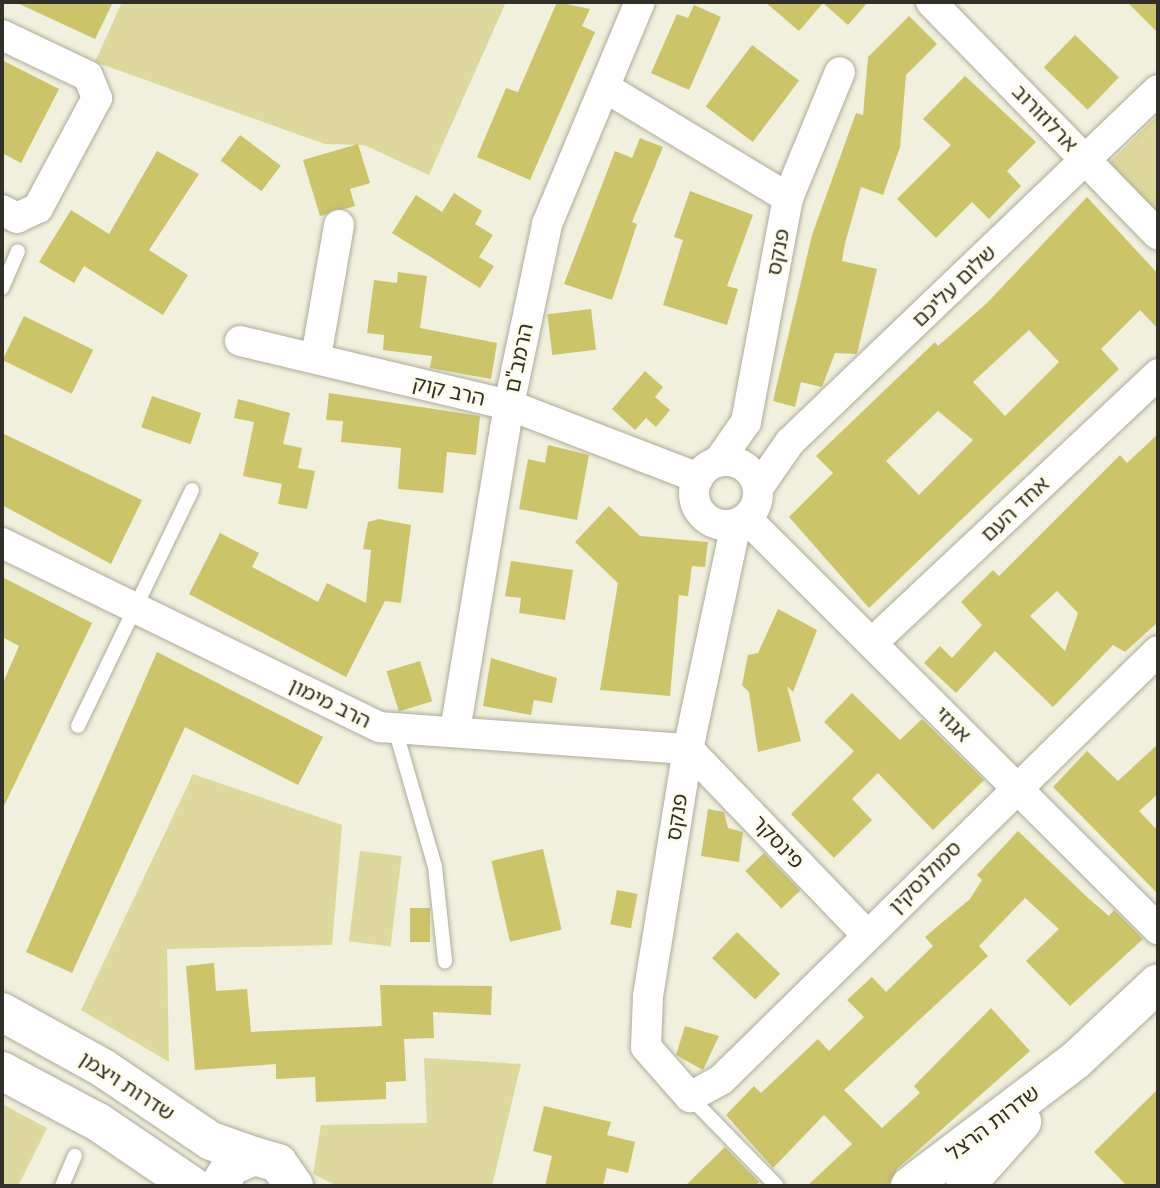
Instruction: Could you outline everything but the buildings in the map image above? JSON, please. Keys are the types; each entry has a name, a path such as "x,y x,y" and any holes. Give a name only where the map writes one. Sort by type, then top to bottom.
{"main road":[{"name":"שדרות הרצל","path":"965,1186 1076,1060 1158,982"},
{"name":"שדרות ויצמן","path":"2,1012 103,1068 211,1141 287,1175"},
{"name":"שדרות הרצל","path":"911,1186 1076,1060"},
{"path":"2,1071 98,1122 192,1186"},
{"path":"219,1186 231,1166 287,1175"}],"street":[{"name":"ארלוזורוב","path":"931,2 1158,235"},
{"name":"הרמב\"ם","path":"455,732 509,405 547,224 606,88 632,4"},
{"path":"2,35 88,76 97,98 37,208 17,218 2,211"},
{"name":"פנקס","path":"708,470 746,422 788,198 840,72"},
{"path":"606,88 788,198"},
{"name":"שלום עליכם","path":"758,488 790,442 1158,90"},
{"path":"316,357 339,225"},
{"name":"הרב קוק","path":"240,341 509,405 708,470"},
{"name":"אחד העם","path":"872,643 1158,374"},
{"path":"740,464 758,488 742,521 714,524 699,511 708,470 740,464"},
{"name":"פנקס","path":"690,1097 646,1047 648,997 688,749 726,576 742,521"},
{"name":"אגוזי","path":"742,521 785,556 1158,929"},
{"name":"הרב מימון","path":"2,543 132,607 395,729 688,749"},
{"path":"726,576 743,563 785,556"},
{"name":"סמולנסקין","path":"690,1097 721,1080 1016,786 1158,652"},
{"name":"פינסקר","path":"688,749 867,935"}],"lane":[{"path":"2,288 18,251"},
{"path":"78,726 132,607 192,490"},
{"path":"395,729 435,867 445,961"},
{"path":"690,1097 777,1186"},
{"path":"62,1186 75,1156"}],"shaded area":[{"path":"122,2 506,2 429,175 364,145 325,144 95,62"},
{"path":"1158,115 1158,216 1108,164"},
{"path":"193,774 342,825 332,945 167,949 169,1062 81,1010"},
{"path":"360,851 402,856 391,946 349,941"},
{"path":"424,1058 521,1064 492,1186 338,1186 313,1174 321,1125 427,1123"},
{"path":"2,1104 47,1128 18,1186 2,1186"}]}
